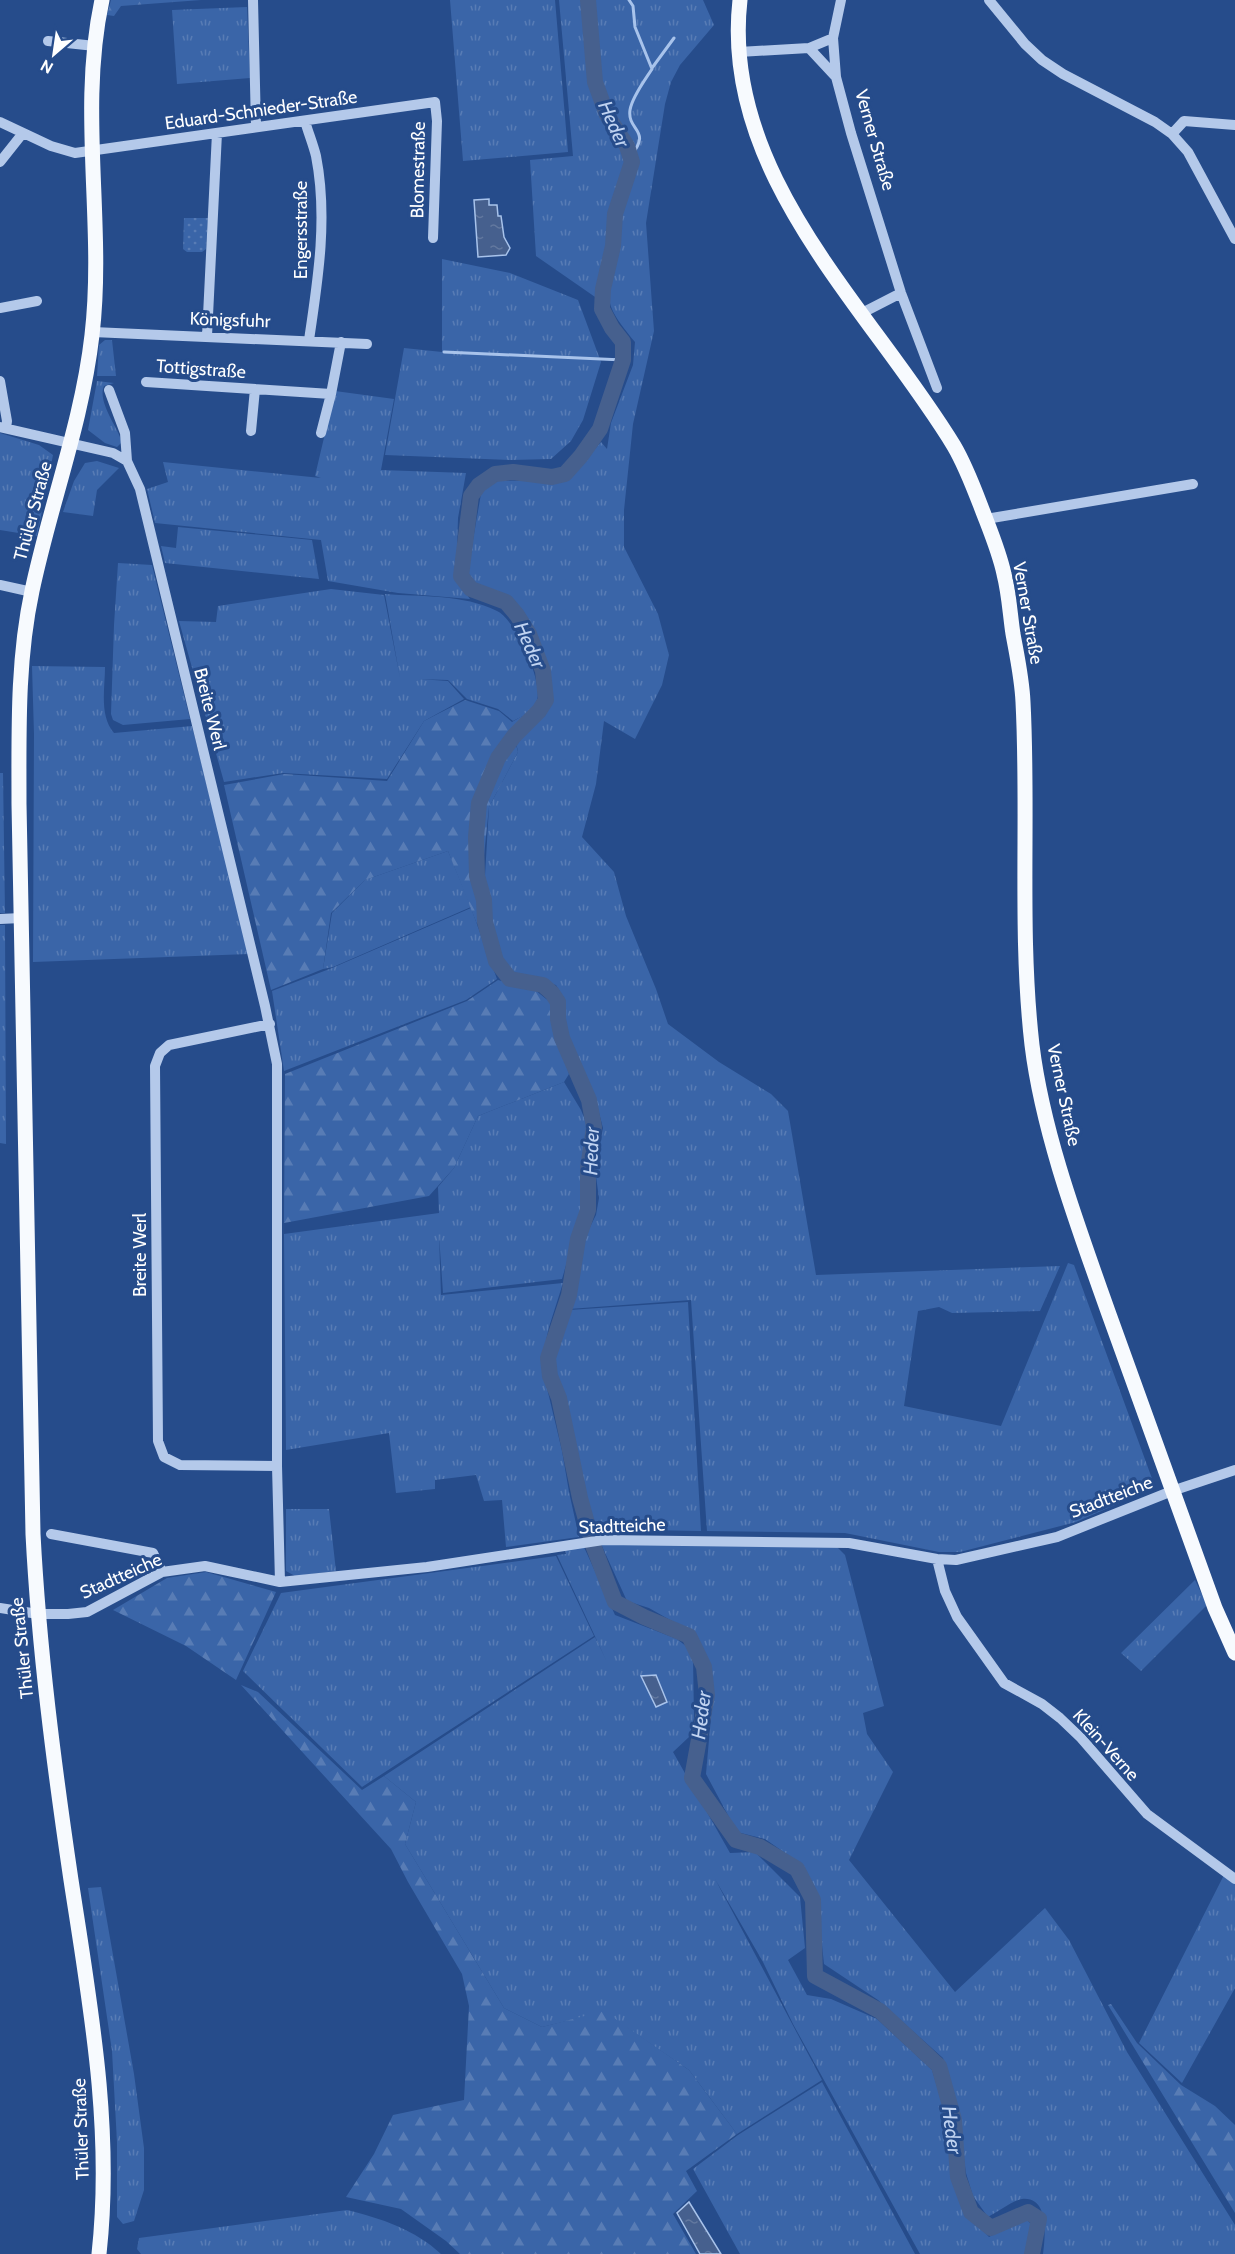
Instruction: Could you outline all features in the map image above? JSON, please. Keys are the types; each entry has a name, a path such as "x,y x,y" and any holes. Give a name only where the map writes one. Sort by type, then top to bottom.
{"main road":[{"name":"Thüler Straße","path":"99,2254 102,2231 104,2142 98,2053 51,1746 33,1534 21,918 20,698 24,645 32,592 72,443 87,378 93,332 95,273 91,88 102,0"},
{"name":"Verner Straße","path":"740,0 737,25 746,100 756,136 773,174 815,245 957,450 986,519 1004,574 1023,697 1026,803 1025,968 1032,1048 1045,1116 1084,1245 1215,1608 1235,1653"}],"street":[{"path":"253,0 256,127"},
{"path":"836,77 833,38 841,0"},
{"path":"989,0 1025,44 1042,60 1063,74 1155,122 1172,134 1188,152 1235,239"},
{"path":"739,52 809,48 833,38"},
{"path":"48,41 95,46"},
{"name":"Verner Straße","path":"809,48 836,77 850,133 901,293 937,388"},
{"name":"Eduard-Schnieder-Straße","path":"0,122 51,146 75,153 435,102"},
{"name":"Blomestraße","path":"433,238 437,121 435,102"},
{"name":"Engersstraße","path":"305,121 316,156 320,198 319,268 309,340"},
{"path":"1172,134 1184,121 1235,125"},
{"path":"0,162 23,133"},
{"path":"207,336 218,133"},
{"path":"862,313 901,293"},
{"path":"0,308 37,301"},
{"name":"Königsfuhr","path":"93,332 367,344"},
{"path":"321,433 341,342"},
{"path":"0,381 7,421 3,428 113,453 127,460"},
{"name":"Tottigstraße","path":"146,382 331,394"},
{"name":"Tottigstraße","path":"251,431 255,388"},
{"name":"Breite Werl","path":"109,390 125,433 127,460 140,489 270,1024 277,1064 277,1466 280,1582"},
{"path":"986,519 1193,484"},
{"path":"0,585 32,592"},
{"path":"0,920 21,918"},
{"name":"Breite Werl","path":"270,1024 169,1045 160,1053 155,1066 158,1441 164,1457 180,1465 277,1466"},
{"name":"Stadtteiche","path":"0,1608 38,1614 87,1612 162,1572 205,1566 280,1582 427,1567 603,1540 849,1543 937,1559 956,1560 1057,1537 1172,1491 1235,1470"},
{"path":"51,1534 153,1553 162,1572"},
{"name":"Klein-Verne","path":"937,1559 945,1591 957,1617 1004,1683 1042,1704 1060,1718 1081,1738 1147,1814 1235,1878"}],"green space":[{"path":"111,0 201,0 121,6 114,16 107,15"},
{"path":"450,0 555,0 568,152 463,161"},
{"path":"559,0 582,0 590,78 607,122 620,141 629,165 611,211 608,247 598,287 598,299 536,256 530,160 573,156"},
{"path":"590,0 703,0 714,25 680,65 671,82 665,104 646,223 654,331 633,424 624,510 624,547 658,614 669,655 662,685 635,739 604,721 596,784 582,837 614,872 626,916 668,1024 719,1062 771,1094 788,1111 816,1275 1060,1266 1040,1311 952,1313 939,1307 918,1311 904,1406 1001,1426 1068,1263 1074,1265 1154,1484 1147,1491 1076,1522 960,1552 939,1552 845,1533 707,1531 691,1300 569,1309 573,1299 584,1239 596,1215 599,1198 595,1169 603,1128 594,1094 568,1037 563,997 556,985 514,974 501,958 491,925 485,876 489,807 518,752 516,742 540,720 550,704 550,679 533,632 517,606 501,593 474,585 467,575 482,488 498,481 567,480 601,442 607,449 611,423 633,365 635,342 615,314 610,305 609,296 618,246 621,210 633,176 635,161 630,144 602,91 595,58"},
{"path":"247,7 250,78 177,84 172,10"},
{"path":"184,218 208,218 206,249 202,252 187,252 183,249"},
{"path":"442,259 510,273 578,300 601,362 583,420 571,441 551,459 511,460 385,455 404,348 442,352"},
{"path":"105,340 112,340 116,376 97,376 99,345"},
{"path":"97,381 114,383 104,386 103,399 122,442 117,447 105,443 88,430"},
{"path":"335,391 394,399 381,470 466,473 458,518 456,580 470,599 398,593 328,581 321,540 155,523 147,489 168,482 163,462 321,478 315,476"},
{"path":"0,433 39,445 53,455 37,536 0,530"},
{"path":"97,461 119,468 97,490 93,516 63,512 74,481 85,463"},
{"path":"178,527 312,540 319,579 165,563 161,546 176,548"},
{"path":"118,563 152,565 190,719 123,725 113,720 111,714"},
{"path":"331,589 384,595 400,678 385,594 456,599 497,611 512,626 526,651 536,679 538,691 535,704 527,713 513,721 498,709 467,699 448,680 418,679 448,681 464,699 424,721 387,779 283,773 224,782 179,621 216,622 218,606"},
{"path":"32,666 105,667 106,718 114,733 192,726 249,954 33,962"},
{"path":"465,700 499,711 512,722 534,709 541,716 515,741 518,752 489,807 477,924 448,851 365,880 331,913 323,969 271,990 224,785 284,774 387,781 424,721"},
{"path":"0,773 3,773 5,913 0,913"},
{"path":"448,851 471,907 333,967 323,969 332,913 365,880"},
{"path":"471,908 497,979 466,1000 284,1071 272,991 332,968"},
{"path":"0,925 5,925 6,1144 0,1143"},
{"path":"498,980 535,990 550,1002 556,1034 569,1074 564,1082 478,1116 454,1168 429,1196 284,1223 285,1074 467,1001"},
{"path":"564,1082 587,1125 582,1165 583,1206 562,1279 443,1293 439,1235 441,1295 563,1283 549,1327 541,1363 579,1537 506,1547 502,1500 484,1501 476,1475 435,1480 435,1489 396,1493 389,1433 286,1450 284,1234 439,1213 438,1187 454,1168 478,1116"},
{"path":"688,1302 701,1531 595,1529 555,1369 554,1359 559,1334 569,1310"},
{"path":"286,1509 329,1509 336,1571 295,1576 286,1571"},
{"path":"601,1544 837,1547 845,1555 884,1706 863,1713 867,1734 893,1772 849,1860 955,1992 1045,1908 1069,1940 1127,2052 1235,2225 1235,2254 1043,2254 1044,2219 1037,2204 1031,2200 1022,2199 988,2217 973,2196 966,2173 958,2117 943,2058 878,2000 824,1964 817,1898 801,1864 765,1839 737,1832 706,1774 713,1694 709,1664 693,1633 649,1608 627,1601"},
{"path":"583,1545 615,1615 677,1639 687,1647 693,1659 694,1718 689,1737 673,1752 730,1853 755,1852 800,1897 805,1948 788,1960 807,1995 831,1999 877,2019 932,2070 947,2119 953,2176 967,2214 989,2237 1025,2218 1031,2224 1025,2254 920,2254 793,2024 763,1962 715,1879 822,2080 737,2134 689,2070 604,2012 542,2027 504,2008 405,1844 416,1802 384,1776 595,1637 607,1662 557,1555 566,1554 565,1550"},
{"path":"556,1556 594,1636 362,1787 243,1671 281,1593"},
{"path":"206,1572 276,1592 236,1680 186,1646 113,1610 167,1578"},
{"path":"1195,1580 1207,1605 1141,1671 1121,1653"},
{"path":"241,1685 258,1692 362,1790 384,1776 416,1802 405,1844 504,2008 542,2027 604,2011 689,2070 737,2134 686,2171 697,2191 673,2214 696,2254 460,2254 446,2241 401,2209 346,2197 374,2154 393,2115 464,2100 469,2006 462,1974 391,1849"},
{"path":"1224,1875 1235,1883 1235,1988 1182,2083 1139,2043"},
{"path":"101,1887 134,2074 144,2148 144,2190 134,2221 123,2224 117,2217 117,2142 112,2051 88,1888"},
{"path":"1111,2004 1137,2043 1181,2085 1215,2106 1235,2125 1235,2213 1108,2005"},
{"path":"822,2082 915,2254 740,2254 693,2169 738,2135"},
{"path":"347,2210 397,2226 420,2238 441,2254 141,2254 137,2249 139,2238"}],"water":[{"path":"489,199 489,205 497,205 504,237 510,248 506,255 478,257 474,200"},
{"path":"656,1675 667,1702 656,1707 641,1676"},
{"path":"689,2202 721,2254 700,2254 677,2213"}],"waterway":[{"name":"Heder","path":"588,0 595,82 607,115 627,146 632,162 615,214 613,246 603,289 602,309 623,342 623,360 600,429 565,474 552,477 513,472 495,474 479,485 471,496 461,576 471,589 506,602 517,615 529,634 543,671 546,700 498,758 479,803 476,837 477,876 484,900 485,922 496,961 510,979 543,985 558,1002 558,1019 562,1038 589,1100 594,1127 588,1168 588,1210 578,1239 569,1295 548,1358 550,1376 559,1398 580,1498 593,1545 615,1602 689,1636 704,1667 707,1695 692,1778 736,1840 760,1847 797,1869 813,1900 815,1976 880,2011 939,2066 954,2120 958,2177 971,2212 991,2228 1028,2212 1039,2219 1032,2254"},
{"path":"629,0 633,6 635,27 652,69 631,105 630,117 638,131 639,141 630,157"},
{"path":"652,68 674,38"},
{"path":"444,352 623,360"}]}
